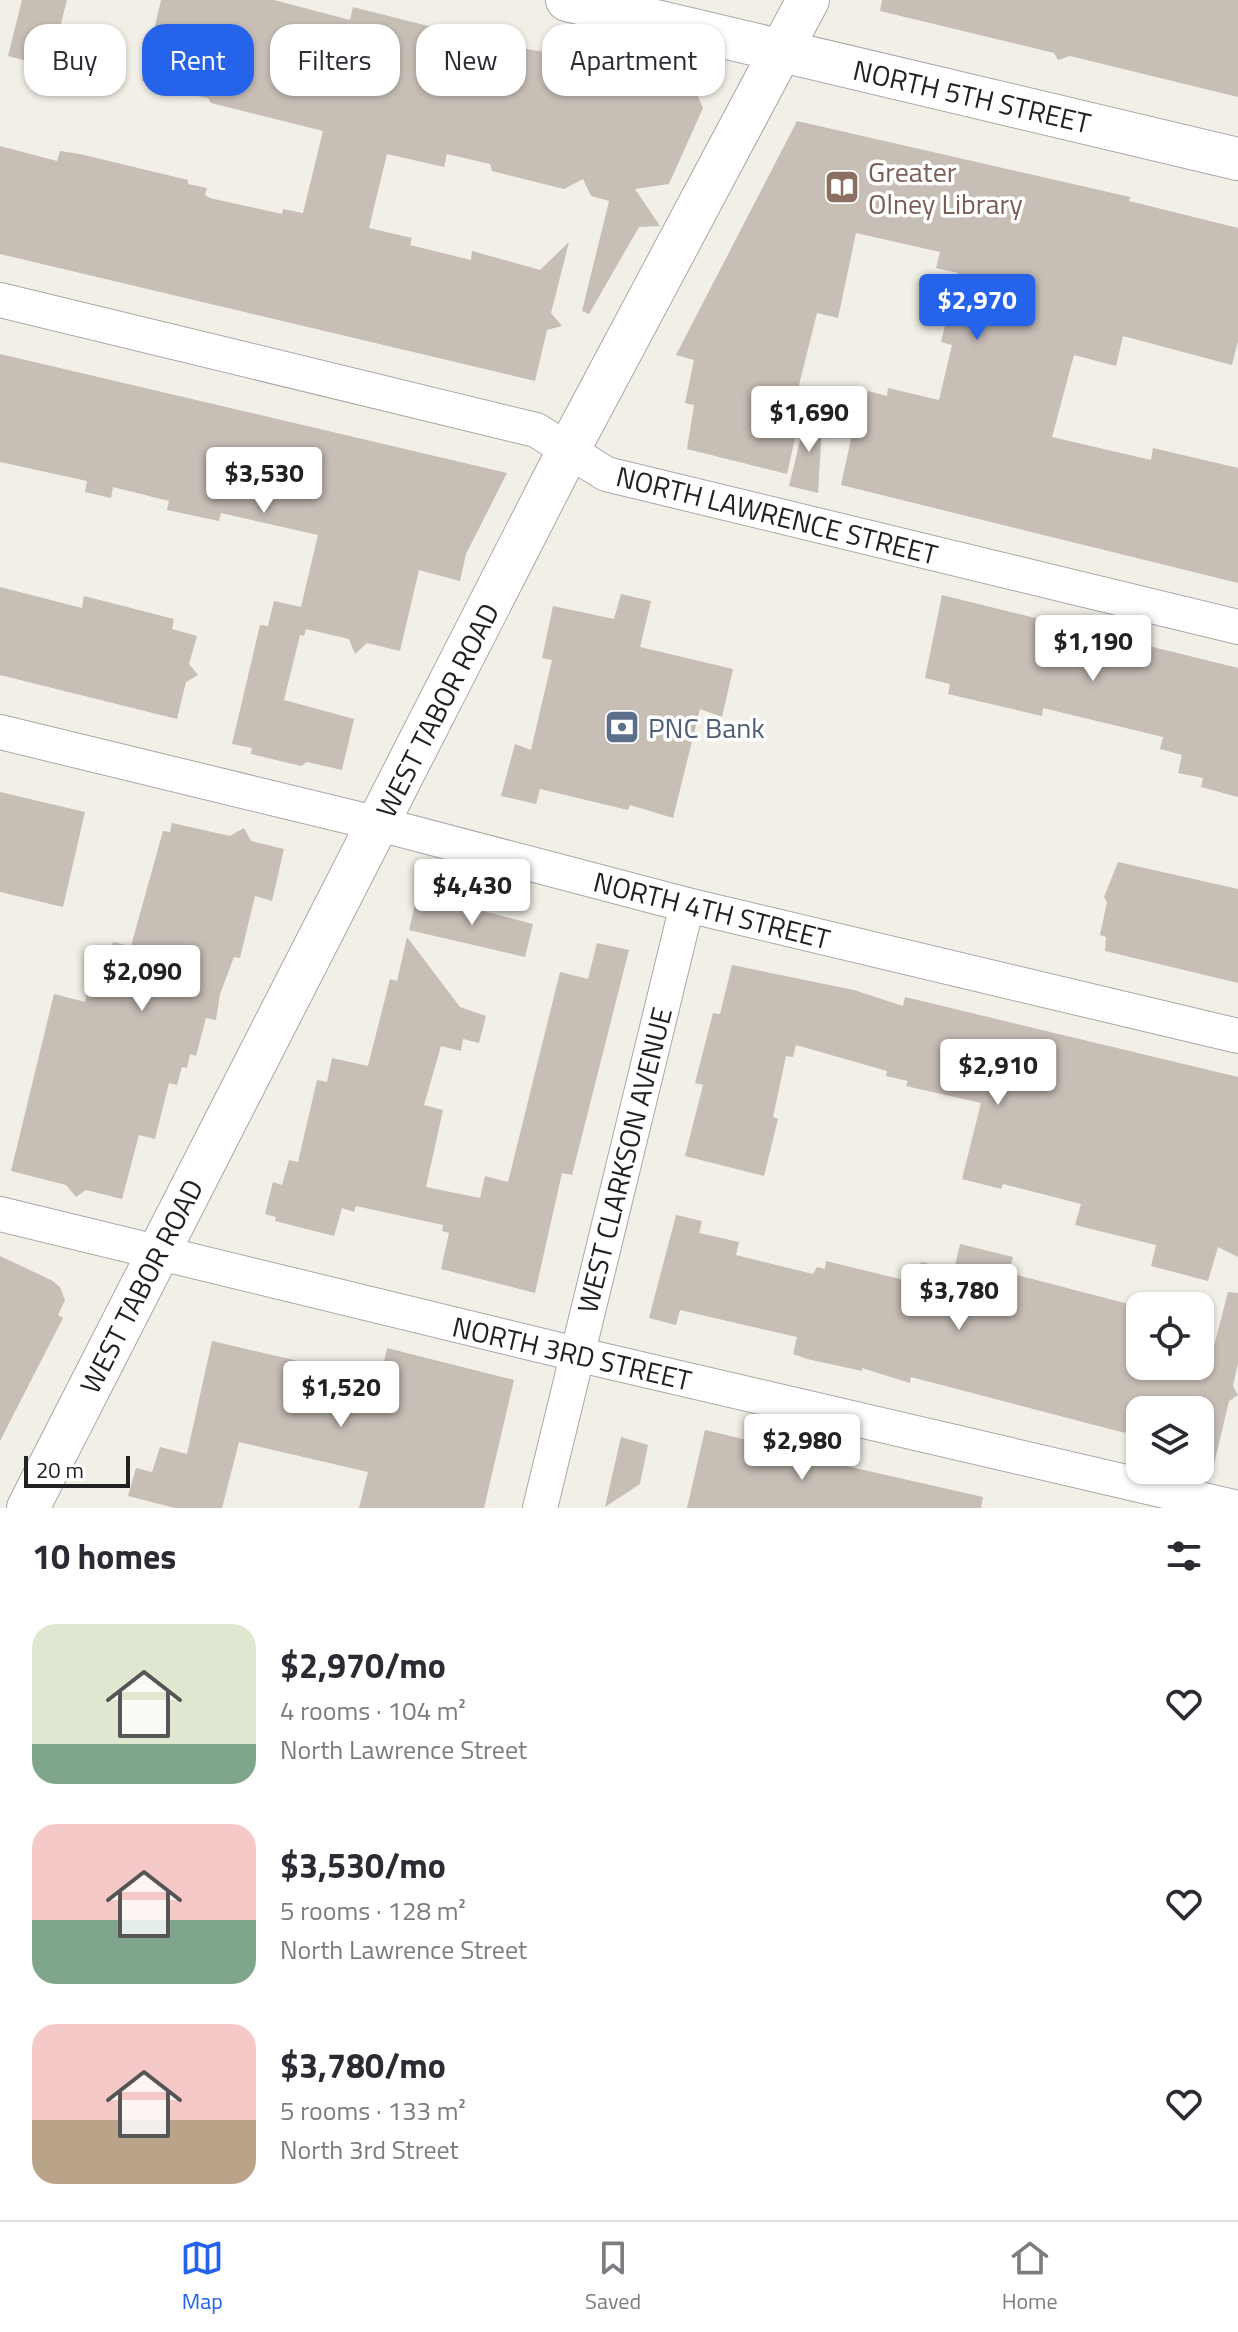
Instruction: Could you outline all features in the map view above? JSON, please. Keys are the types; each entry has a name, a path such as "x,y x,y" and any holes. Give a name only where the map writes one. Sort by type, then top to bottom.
{"street":[{"name":"NORTH 5TH STREET","path":"567,0 1238,159"},
{"name":"WEST TABOR ROAD","path":"28,1508 569,449 808,0"},
{"name":"NORTH LAWRENCE STREET","path":"0,300 536,430 606,474 1238,627"},
{"name":"NORTH 4TH STREET","path":"0,732 379,824 687,905 1238,1036"},
{"name":"WEST CLARKSON AVENUE","path":"540,1508 687,905"},
{"name":"NORTH 3RD STREET","path":"0,1214 576,1354 1238,1508"}],"building":[{"path":"22,0 67,0 61,24 24,24 24,60 8,56"},
{"path":"161,0 274,0 350,20 353,7 420,24 416,24 416,96 526,96 526,49 542,51 542,96 698,96 703,108 669,184 635,189 660,226 639,227 589,314 582,311 609,201 591,196 583,179 564,189 492,171 490,164 447,154 444,167 387,154 369,228 412,238 410,245 471,260 472,251 540,270 569,242 551,313 562,326 547,330 535,381 0,254 0,146 57,161 60,151 80,154 188,180 188,184 207,188 205,195 210,198 282,214 283,209 303,213 323,131 211,103 208,98 197,96 254,96 254,24 155,24"},
{"path":"882,0 1238,0 1238,97 1070,56 1058,60 1054,53 880,11"},
{"path":"797,121 1130,197 1129,201 1238,228 1238,341 1232,365 1123,336 1116,366 1074,355 1052,437 1151,460 1153,448 1238,468 1238,583 841,485 852,434 859,430 868,391 887,396 888,388 939,400 952,345 941,342 958,273 936,268 940,252 856,233 838,318 817,313 794,405 802,407 787,474 687,449 694,405 685,403 694,360 676,355"},
{"path":"0,354 507,473 466,554 460,581 419,570 400,651 367,643 355,654 349,639 306,629 304,636 300,635 284,700 354,719 342,770 307,762 301,766 251,754 252,748 232,744 260,625 268,626 274,601 301,607 318,535 221,513 219,521 167,510 169,501 113,487 111,498 85,492 87,481 0,462"},
{"path":"808,408 823,410 818,493 789,486"},
{"path":"0,587 82,608 84,596 174,619 172,629 197,636 189,664 198,675 186,682 177,719 0,675"},
{"path":"621,594 651,601 640,647 733,669 722,717 700,709 673,818 630,805 628,810 540,789 536,804 501,796 515,744 531,750 552,660 542,658 553,606 614,619"},
{"path":"942,595 1238,668 1238,797 1201,787 1203,778 1178,773 1182,755 1160,749 1163,737 1043,708 1042,716 948,694 950,684 925,678"},
{"path":"0,792 85,812 63,907 0,892"},
{"path":"172,823 230,836 244,828 251,841 284,849 272,901 255,896 240,958 234,957 220,994 216,1020 206,1018 196,1056 190,1054 187,1068 182,1067 177,1085 169,1083 155,1139 139,1135 122,1199 86,1190 76,1197 66,1185 11,1171 54,994 85,1002 94,962 106,966 113,942 131,946 163,831 170,832"},
{"path":"1118,862 1238,889 1238,983 1105,951 1106,937 1100,935 1107,902 1104,897"},
{"path":"416,900 465,910 468,907 533,924 525,957 409,930"},
{"path":"407,937 460,1007 486,1016 479,1043 463,1039 461,1051 441,1046 424,1105 443,1110 426,1187 480,1198 485,1176 508,1182 560,972 588,979 597,943 629,950 572,1175 562,1173 535,1293 441,1269 449,1233 442,1231 443,1225 356,1206 354,1212 342,1208 334,1236 275,1221 276,1217 265,1214 273,1182 282,1185 289,1160 298,1162 317,1080 327,1082 332,1058 368,1066 390,979 397,981"},
{"path":"732,965 854,990 903,1006 905,997 1238,1077 1238,1257 1218,1247 1208,1281 1151,1266 1156,1245 1075,1225 1081,1204 1003,1184 1001,1189 962,1179 981,1103 906,1086 908,1081 886,1076 887,1071 796,1045 793,1057 786,1056 773,1117 778,1119 764,1176 685,1156 703,1085 695,1083 713,1013 720,1014"},
{"path":"676,1215 702,1221 699,1233 739,1242 736,1255 813,1274 817,1267 825,1269 826,1261 908,1281 908,1278 917,1280 921,1262 954,1270 960,1244 1013,1257 1009,1273 1126,1303 1126,1380 1214,1380 1214,1346 1228,1292 1238,1293 1238,1363 1233,1386 1238,1395 1229,1401 1214,1464 1214,1396 1126,1396 1126,1433 1121,1432 911,1377 910,1383 862,1368 862,1371 807,1359 793,1354 797,1337 680,1310 676,1325 649,1318"},
{"path":"0,1256 51,1280 60,1287 65,1300 58,1315 63,1318 0,1441"},
{"path":"212,1341 380,1380 387,1348 514,1380 484,1508 359,1508 368,1472 239,1442 222,1508 175,1508 128,1496 136,1468 152,1472 160,1447 187,1454"},
{"path":"705,1430 789,1450 789,1453 983,1497 981,1508 687,1508"},
{"path":"621,1437 648,1445 640,1484 605,1507"}],"place":[{"name":"Greater Olney Library","path":"842,187"},
{"name":"PNC Bank","path":"622,727"}]}
